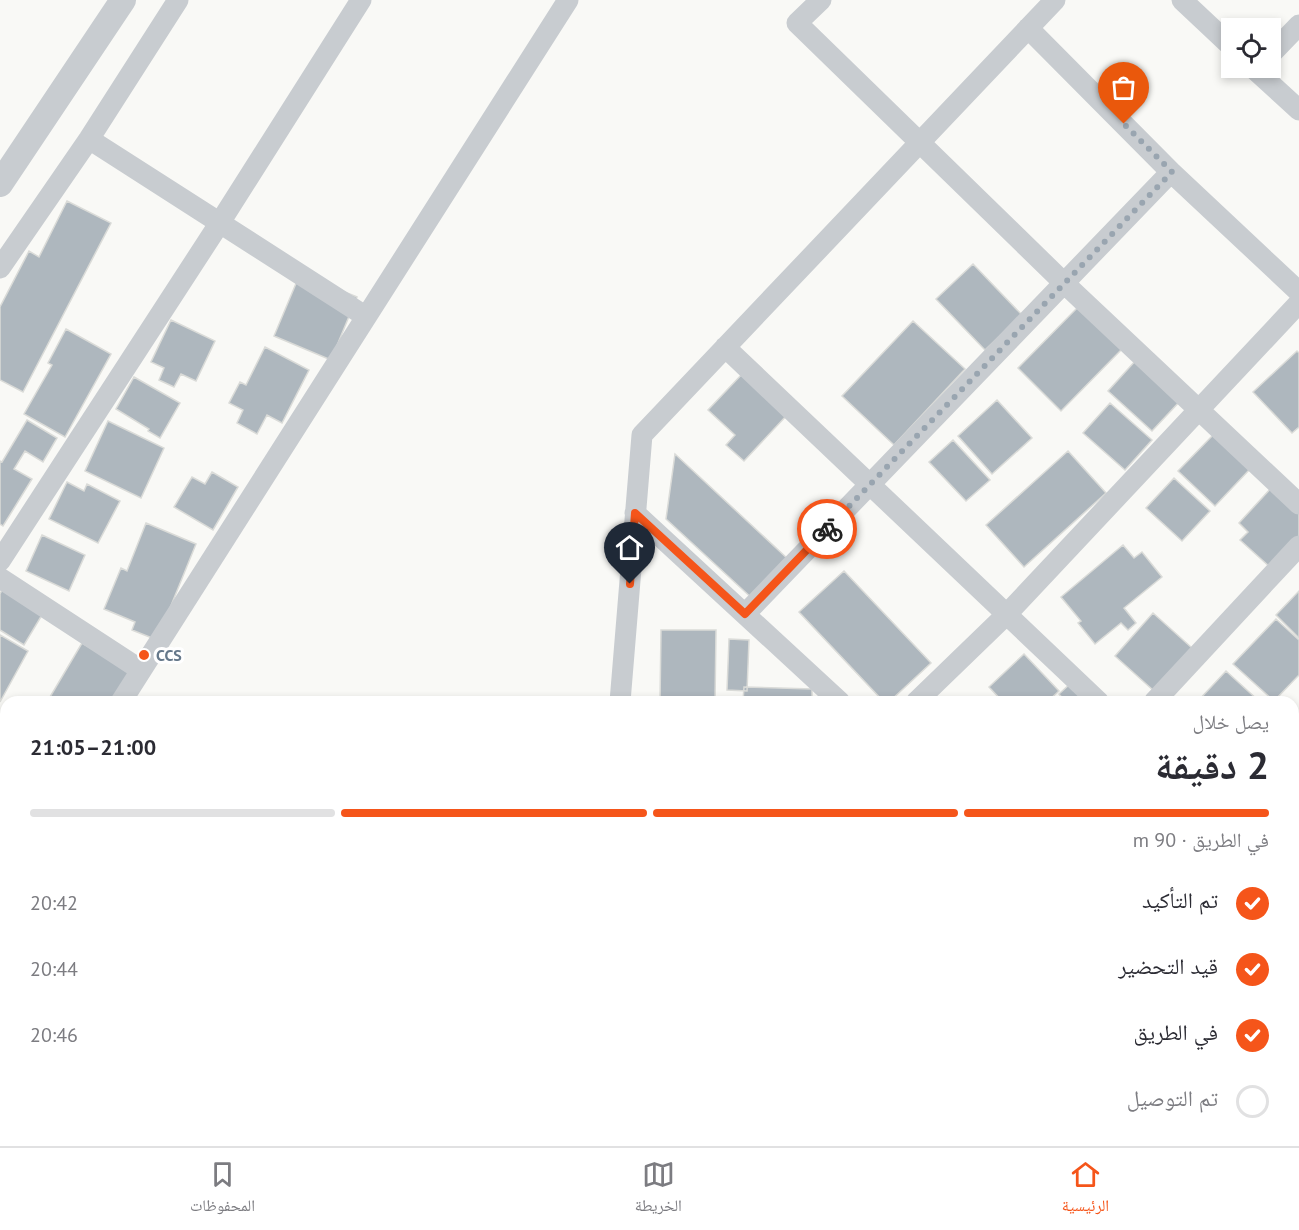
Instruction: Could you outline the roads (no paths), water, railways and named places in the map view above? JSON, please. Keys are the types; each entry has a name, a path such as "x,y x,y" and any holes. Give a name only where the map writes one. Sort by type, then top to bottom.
{"street":[{"path":"0,184 123,0"},
{"path":"0,267 89,139 177,0"},
{"path":"0,561 219,224 361,0"},
{"path":"125,696 568,0"},
{"path":"821,0 797,23 1064,283 1299,504"},
{"path":"620,696 642,435 1055,0"},
{"path":"1182,0 1221,37"},
{"path":"1281,43 1299,25"},
{"path":"1028,28 1172,172 1299,291"},
{"path":"1271,78 1299,110"},
{"path":"89,139 365,316"},
{"path":"745,614 1172,172"},
{"path":"922,696 1007,614 1299,303"},
{"path":"725,347 1093,696"},
{"path":"635,513 834,696"},
{"path":"1160,696 1299,546"},
{"path":"0,578 141,670"}],"place":[{"name":"CCS","path":"144,655"}]}
